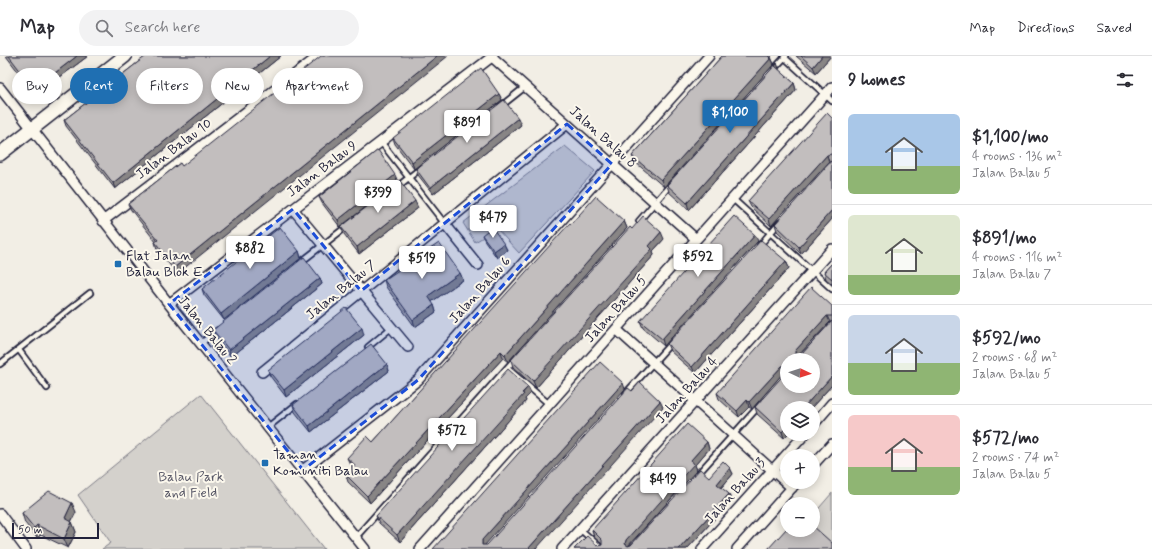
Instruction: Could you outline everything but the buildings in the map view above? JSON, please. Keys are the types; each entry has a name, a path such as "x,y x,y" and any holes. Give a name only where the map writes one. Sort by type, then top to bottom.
{"street":[{"path":"0,154 125,56"},
{"name":"Jalan Balau 10","path":"103,221 319,56"},
{"name":"Jalan Balau 8","path":"492,56 696,239"},
{"name":"Jalan Balau 9","path":"169,304 492,56"},
{"name":"Jalan Balau 6","path":"303,470 418,380 709,56"},
{"name":"Jalan Balau 5","path":"420,549 732,199 829,98 832,87"},
{"name":"Jalan Balau 2","path":"0,88 31,130 200,344 303,470 365,549"},
{"name":"Jalan Balau 7","path":"262,372 567,124"},
{"path":"293,209 408,347"},
{"path":"445,224 478,265"},
{"name":"Jalan Balau 4","path":"562,549 832,249"},
{"path":"616,329 772,470 780,475"},
{"path":"820,417 832,403"},
{"name":"Jalan Balau 3","path":"702,549 799,441"},
{"path":"820,457 832,444"},
{"path":"737,549 791,489"},
{"path":"0,514 4,527 24,548"}],"lane":[{"path":"769,75 785,57 829,98"},
{"path":"495,111 525,87"},
{"path":"381,142 445,224"},
{"path":"390,192 427,163"},
{"path":"634,226 676,179"},
{"path":"732,199 832,289"},
{"path":"754,251 786,216"},
{"path":"298,264 354,221"},
{"path":"0,364 90,293"},
{"path":"200,344 225,324"},
{"path":"360,352 391,328"},
{"path":"622,398 674,340"},
{"path":"19,350 47,388"},
{"path":"356,537 517,356"},
{"path":"507,368 550,404"},
{"path":"268,427 299,402"},
{"path":"692,481 762,402"},
{"path":"580,530 602,549"}],"highlighted area":[{"path":"567,124 612,164 418,380 303,470 169,304 293,209 361,291"}],"green space":[{"path":"565,146 595,171 519,253 497,229 475,242 463,223"},
{"name":"Balau Park and Field","path":"201,394 324,549 102,549 111,543 78,495"},
{"path":"832,493 832,544 820,533 820,507"}],"place":[{"name":"Flat Jalan Balau Blok E","path":"118,264"},
{"name":"Taman Komuniti Balau","path":"265,463"}]}
